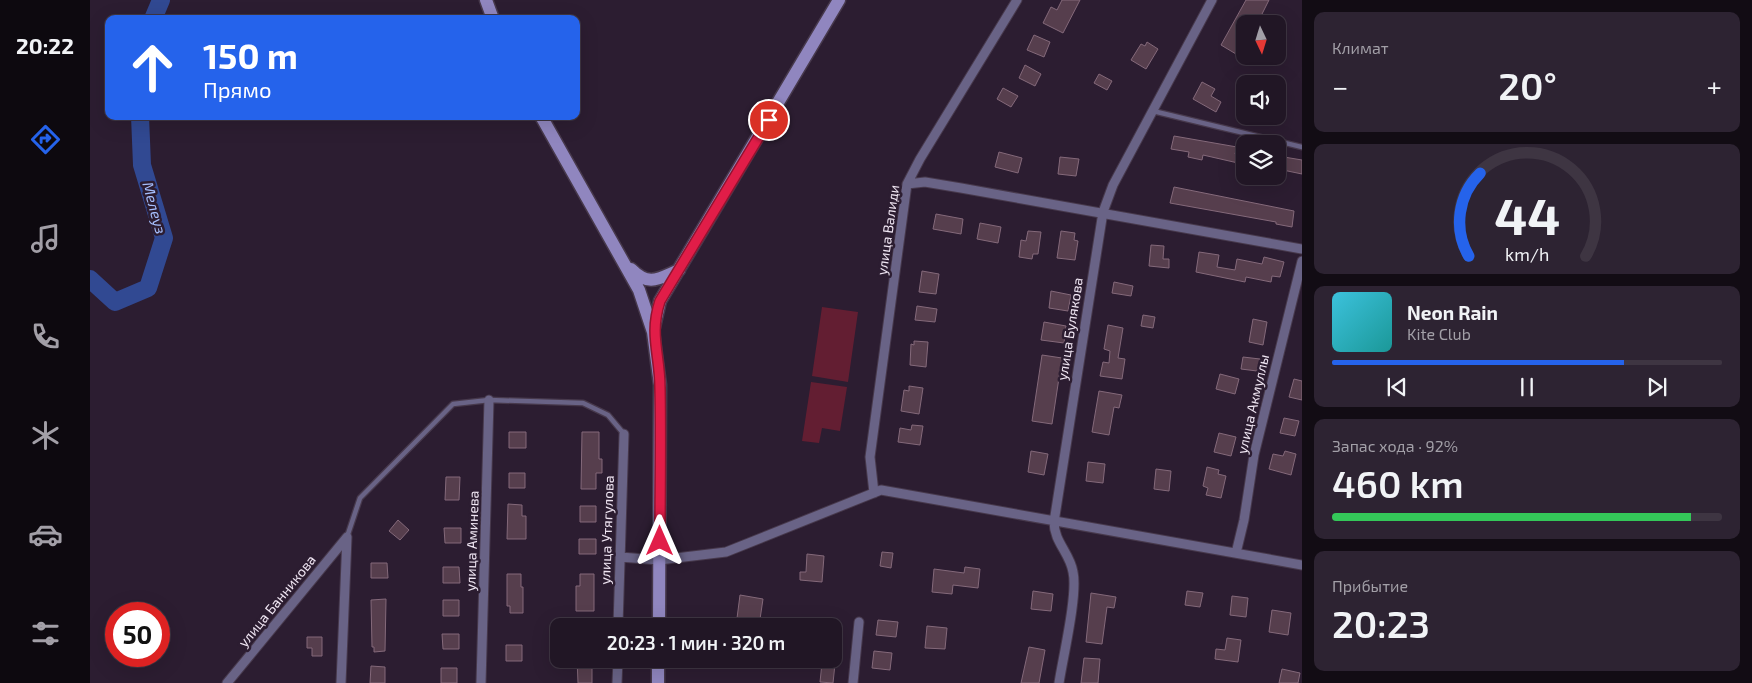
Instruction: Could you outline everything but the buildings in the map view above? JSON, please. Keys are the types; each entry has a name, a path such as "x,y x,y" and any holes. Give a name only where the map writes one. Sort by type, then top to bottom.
{"main road":[{"path":"486,0 492,15"},
{"path":"653,332 660,301 839,0"},
{"path":"543,120 639,290 653,332 660,385 659,618"},
{"path":"622,260 644,280 656,279 679,270"},
{"path":"658,668 658,683"}],"street":[{"name":"улица Валиди","path":"874,493 870,457 907,184 920,159 1017,0"},
{"name":"улица Булякова","path":"1059,683 1074,588 1073,571 1056,538 1054,522 1103,212 1113,185 1212,0"},
{"path":"907,184 924,182 1103,212 1302,249"},
{"name":"улица Акмуллы","path":"1236,553 1244,520 1254,455 1302,261"},
{"name":"улица Аминева","path":"481,683 489,400"},
{"name":"улица Утягулова","path":"618,618 624,434"},
{"path":"620,557 660,560 726,552 881,490 1302,565"},
{"path":"341,683 347,536"},
{"name":"улица Банникова","path":"227,683 347,536"},
{"path":"854,683 859,622"},
{"path":"617,683 618,668"}],"lane":[{"path":"1153,111 1302,147"},
{"path":"347,536 360,498 453,404 489,400 583,403 608,415 624,434"}],"shaded area":[{"path":"822,307 858,312 848,382 812,376"},
{"path":"811,382 847,387 840,431 822,428 819,443 802,441"}],"waterway":[{"name":"Мелеуз","path":"155,15 161,0"},
{"name":"Мелеуз","path":"90,279 115,302 148,288 164,238 142,165 140,120"}],"route":[{"path":"660,541 660,385 653,332 656,311 660,301 769,120"}]}
